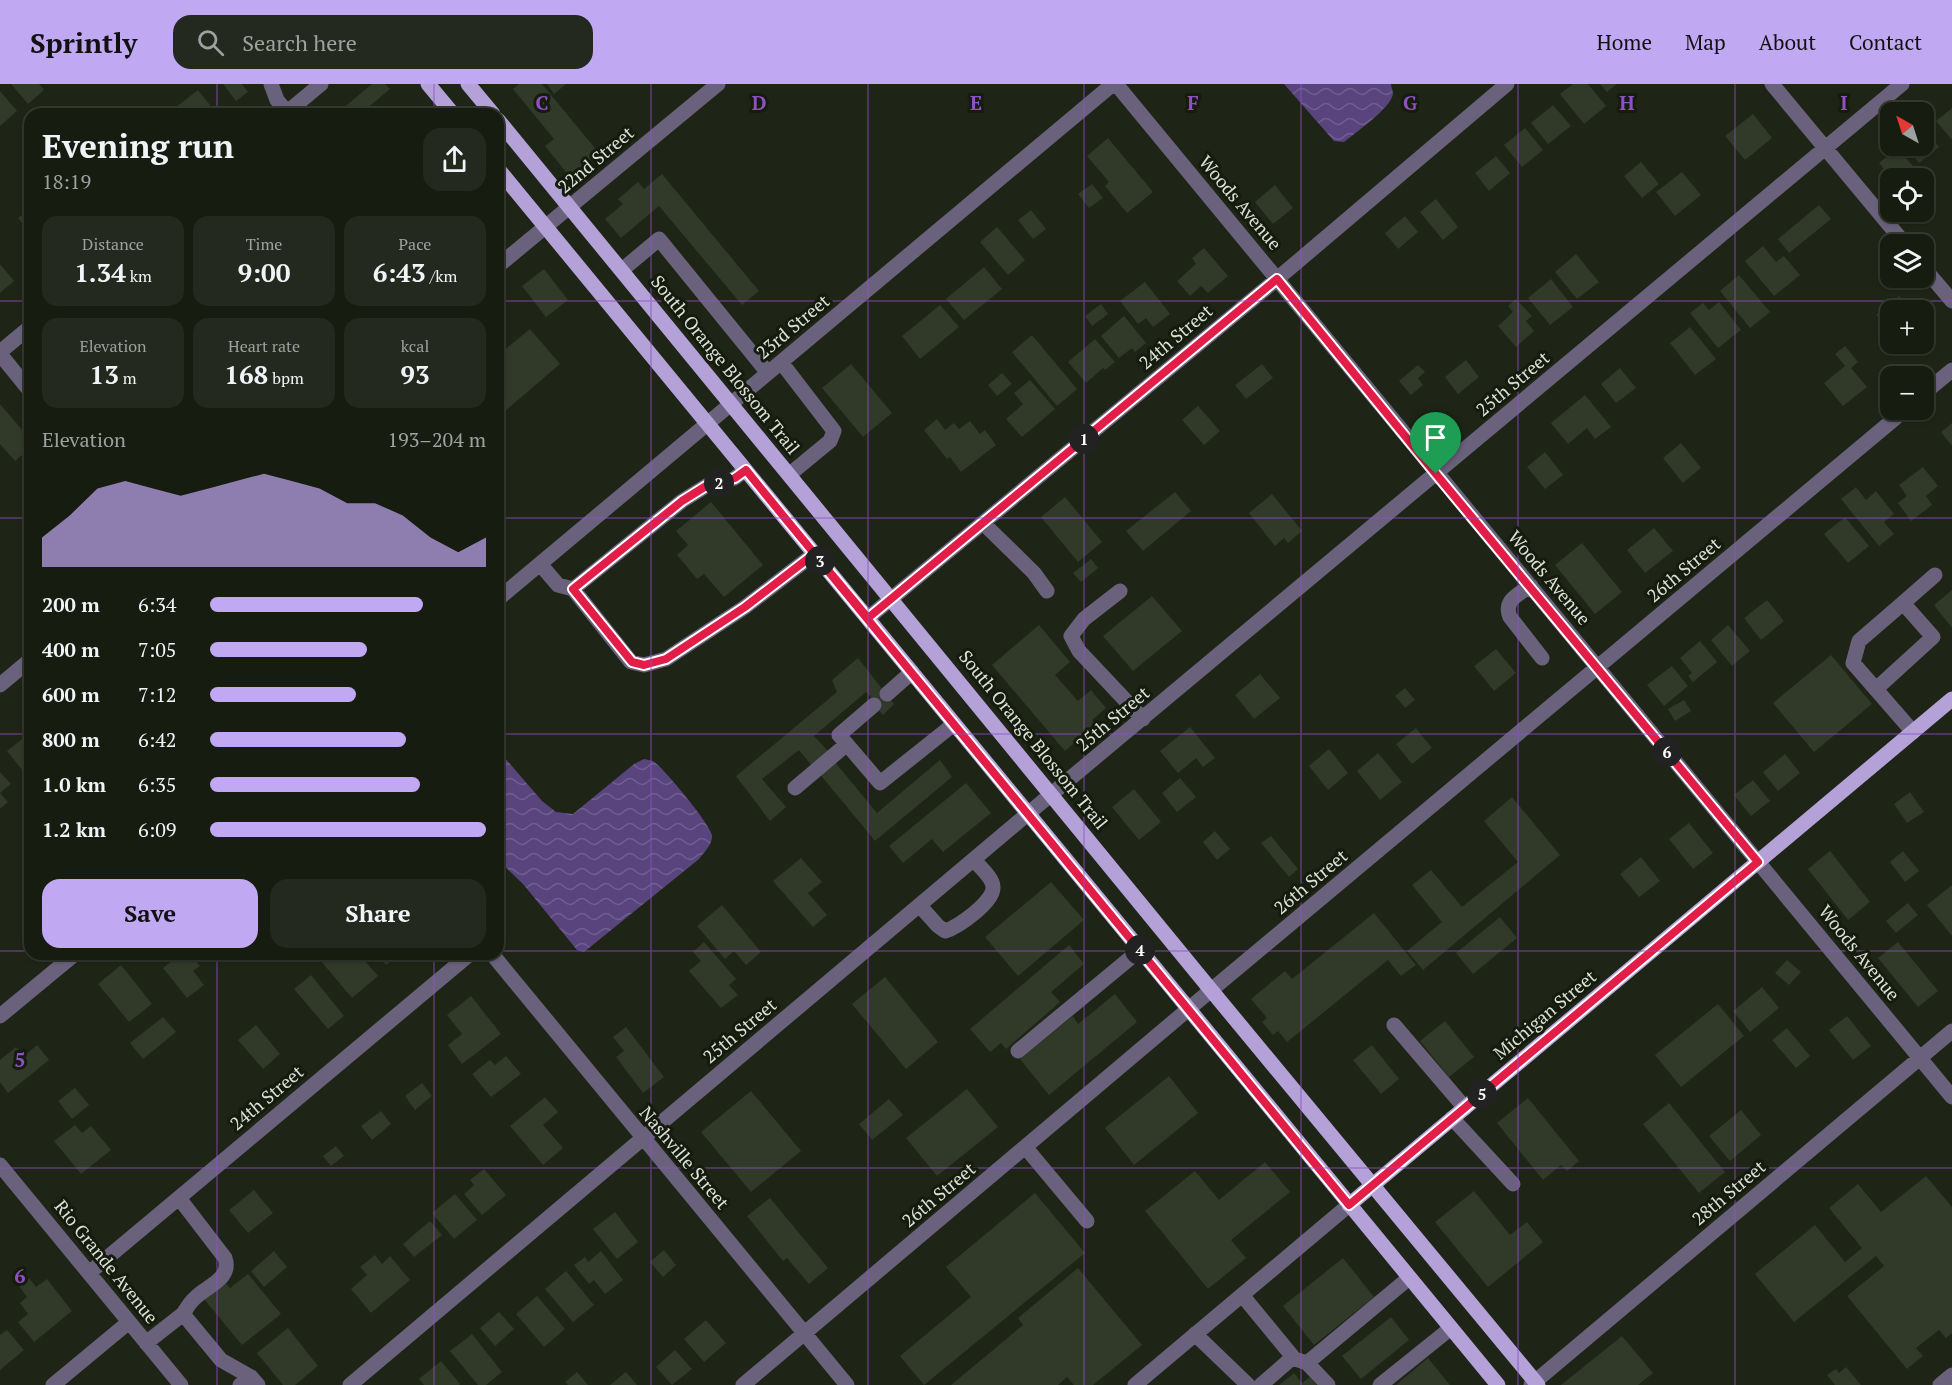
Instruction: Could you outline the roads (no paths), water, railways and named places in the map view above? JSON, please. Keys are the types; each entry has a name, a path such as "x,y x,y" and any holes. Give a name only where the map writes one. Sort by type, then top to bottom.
{"main road":[{"path":"428,84 448,108"},
{"path":"468,84 488,108"},
{"name":"South Orange Blossom Trail","path":"504,127 1535,1384"},
{"path":"504,176 1498,1385"},
{"name":"Michigan Street","path":"1349,1205 1952,699"}],"street":[{"path":"271,84 283,108"},
{"path":"292,108 321,84"},
{"name":"22nd Street","path":"504,261 718,84"},
{"name":"Woods Avenue","path":"1115,84 1952,1097"},
{"name":"23rd Street","path":"504,595 1115,84"},
{"name":"24th Street","path":"868,618 1277,279 1507,84"},
{"path":"1772,84 1897,234"},
{"name":"25th Street","path":"350,1385 1028,814 1902,84"},
{"path":"622,270 659,239 768,373"},
{"path":"1934,280 1952,301"},
{"path":"24,332 0,353 24,383"},
{"path":"781,362 834,431 830,441 790,474"},
{"path":"1934,385 1952,370"},
{"name":"26th Street","path":"743,1385 1893,420"},
{"path":"573,589 674,507 706,486 735,478 746,470"},
{"path":"983,523 1034,573 1047,591"},
{"path":"540,564 558,585 573,589 632,662 644,665 666,659 745,607 814,554"},
{"path":"1913,732 1853,663 1859,641 1935,575"},
{"path":"1530,586 1511,600 1507,605 1507,610 1542,658"},
{"path":"1120,591 1084,619 1071,636 1079,651 1143,719"},
{"path":"1875,689 1933,637 1904,603"},
{"path":"0,685 24,665"},
{"path":"886,694 912,672"},
{"path":"874,705 839,735 880,783 954,724"},
{"path":"795,788 847,744"},
{"path":"920,906 945,931 956,928 992,895 994,886 991,880 974,860"},
{"path":"1018,1051 1140,950"},
{"path":"0,1016 68,960"},
{"name":"24th Street","path":"89,1273 463,960"},
{"name":"Nashville Street","path":"497,960 847,1385"},
{"path":"1394,1025 1465,1108"},
{"name":"28th Street","path":"1535,1384 1952,1031"},
{"path":"1452,1118 1513,1184"},
{"path":"1026,1148 1087,1221"},
{"name":"Rio Grande Avenue","path":"0,1165 181,1385"},
{"path":"146,1343 183,1314 194,1299 225,1275 228,1266 225,1258 178,1198"},
{"name":"Michigan Street","path":"1135,1385 1349,1205"},
{"path":"1307,1363 1409,1278"},
{"path":"1242,1294 1293,1358 1307,1363 1328,1385"},
{"path":"183,1314 221,1360 249,1382"},
{"path":"53,1385 129,1322"},
{"path":"1380,1385 1451,1328"},
{"path":"1196,1334 1248,1385"},
{"path":"1261,1385 1293,1358"},
{"path":"1940,1385 1952,1375"}],"water":[{"path":"1284,84 1391,84 1393,94 1391,100 1379,113 1344,142 1334,141"},
{"path":"504,757 542,801 556,812 573,814 634,764 644,759 653,761 676,784 712,835 708,848 699,859 584,952 577,950 523,884 504,866"}]}
